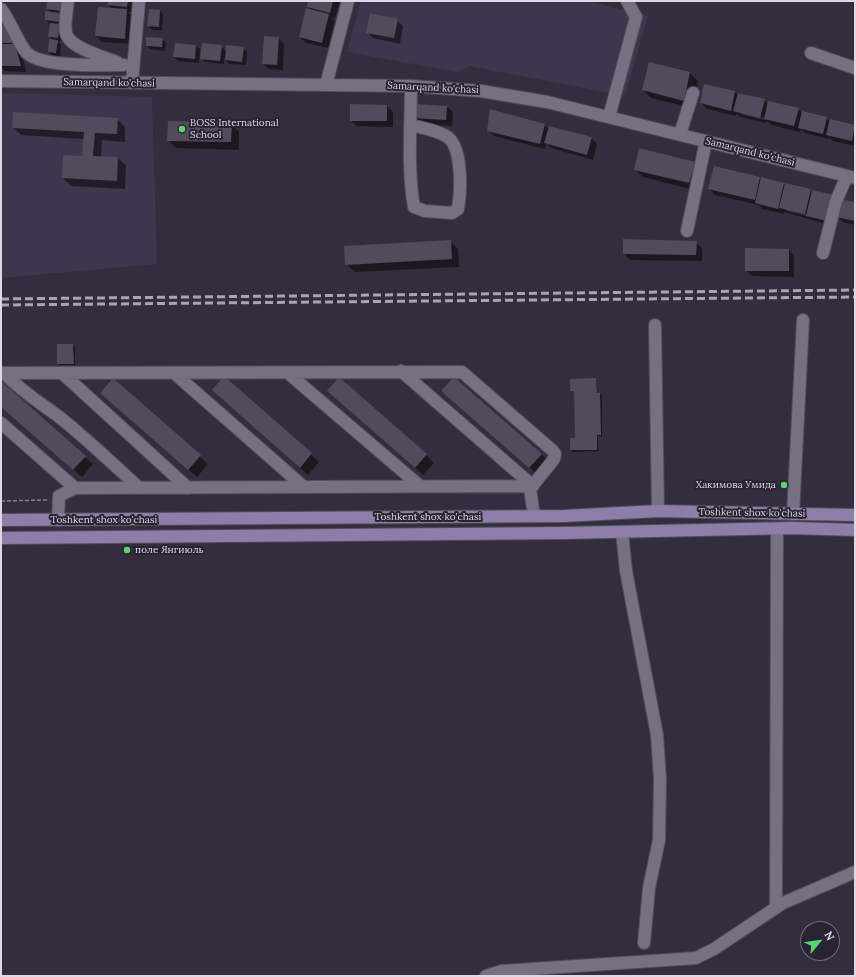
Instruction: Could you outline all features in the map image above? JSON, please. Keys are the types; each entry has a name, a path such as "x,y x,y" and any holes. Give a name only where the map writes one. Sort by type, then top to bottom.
{"main road":[{"name":"Toshkent shox ko'chasi","path":"1,520 564,516 658,511 855,515"},
{"path":"564,516 564,533"},
{"name":"Toshkent shox ko'chasi","path":"1,538 564,533 777,529 855,530"}],"street":[{"path":"68,1 66,34 70,40 77,46 129,65"},
{"path":"132,83 129,65 139,1"},
{"path":"326,85 348,1"},
{"path":"609,117 636,16 627,1"},
{"path":"1,9 26,52 36,60 58,63 129,65"},
{"path":"811,53 855,68"},
{"name":"Samarqand ko'chasi","path":"1,81 411,86 503,94 547,102 851,177"},
{"path":"411,86 410,188 414,207 425,211 452,213 458,209 460,197 457,150 446,136 411,125"},
{"path":"680,134 693,93"},
{"path":"687,231 706,141"},
{"path":"823,253 836,201 851,177"},
{"path":"793,514 803,320"},
{"path":"655,325 658,511"},
{"path":"401,372 531,487 534,516"},
{"path":"3,373 289,374 462,372 555,454 554,459 531,487"},
{"path":"3,373 15,385 57,415 94,446 139,488"},
{"path":"62,373 188,488"},
{"path":"174,373 304,487"},
{"path":"289,374 420,486"},
{"path":"1,423 75,488"},
{"path":"58,520 58,496 75,488 420,486 531,487"},
{"path":"776,908 777,529"},
{"path":"622,532 626,571 657,735 660,779 658,840 649,888 644,943"},
{"path":"486,976 502,971 696,958 714,949 783,903 855,872"}],"path":[{"path":"1,501 58,500"}],"shaded area":[{"path":"361,1 588,1 648,16 625,96 469,66 457,72 347,52"},
{"path":"1,93 152,97 157,264 1,278"}],"building":[{"path":"47,1 62,1 61,11 46,9"},
{"path":"108,1 128,1 127,7 107,5"},
{"path":"308,1 333,1 330,13 307,7"},
{"path":"98,7 127,9 125,39 95,36"},
{"path":"306,8 329,14 322,43 299,37"},
{"path":"149,9 160,10 159,27 147,26"},
{"path":"45,11 60,13 60,22 45,20"},
{"path":"370,13 398,19 394,38 366,33"},
{"path":"50,23 60,24 58,38 48,37"},
{"path":"5,24 14,43 1,43 1,26"},
{"path":"264,36 279,37 277,65 262,64"},
{"path":"146,37 163,38 162,47 146,46"},
{"path":"49,39 58,40 56,53 48,52"},
{"path":"175,43 196,45 195,59 173,57"},
{"path":"202,43 222,45 220,61 200,59"},
{"path":"1,44 15,44 21,66 1,66"},
{"path":"226,45 244,47 242,62 225,60"},
{"path":"649,62 690,72 684,101 642,90"},
{"path":"704,84 735,91 731,111 700,103"},
{"path":"738,93 765,99 760,118 733,111"},
{"path":"768,101 799,108 794,126 764,119"},
{"path":"350,104 387,105 387,121 350,121"},
{"path":"415,104 447,106 446,120 414,118"},
{"path":"490,109 545,124 540,144 487,131"},
{"path":"802,111 827,117 823,134 798,128"},
{"path":"13,112 118,118 117,134 95,133 93,156 118,157 117,181 62,178 63,155 82,156 84,132 12,128"},
{"path":"830,119 855,125 852,141 826,135"},
{"path":"168,121 232,123 231,142 167,141"},
{"path":"549,126 592,137 587,155 544,143"},
{"path":"639,148 695,162 689,183 634,170"},
{"path":"714,166 760,177 755,200 708,189"},
{"path":"761,177 784,183 778,209 755,203"},
{"path":"785,183 811,189 805,214 779,208"},
{"path":"812,190 834,195 827,221 806,216"},
{"path":"840,199 855,202 855,221 836,217"},
{"path":"623,239 697,241 696,255 623,254"},
{"path":"451,240 452,259 345,265 344,246"},
{"path":"745,248 789,249 789,271 745,271"},
{"path":"57,344 73,344 74,364 57,364"},
{"path":"224,376 312,453 300,468 212,390"},
{"path":"339,377 427,454 415,468 327,391"},
{"path":"454,377 542,454 529,468 441,391"},
{"path":"113,378 201,455 188,470 100,393"},
{"path":"596,378 597,393 600,393 601,435 597,435 597,450 570,450 570,438 575,438 574,391 570,391 570,379"},
{"path":"1,381 86,456 73,470 1,407"}],"railway":[{"path":"1,299 855,290"},
{"path":"1,305 855,297"}],"place":[{"name":"BOSS International School","path":"182,129"},
{"name":"Хакимова Умида","path":"784,485"},
{"name":"поле Янгиюль","path":"127,550"}]}
